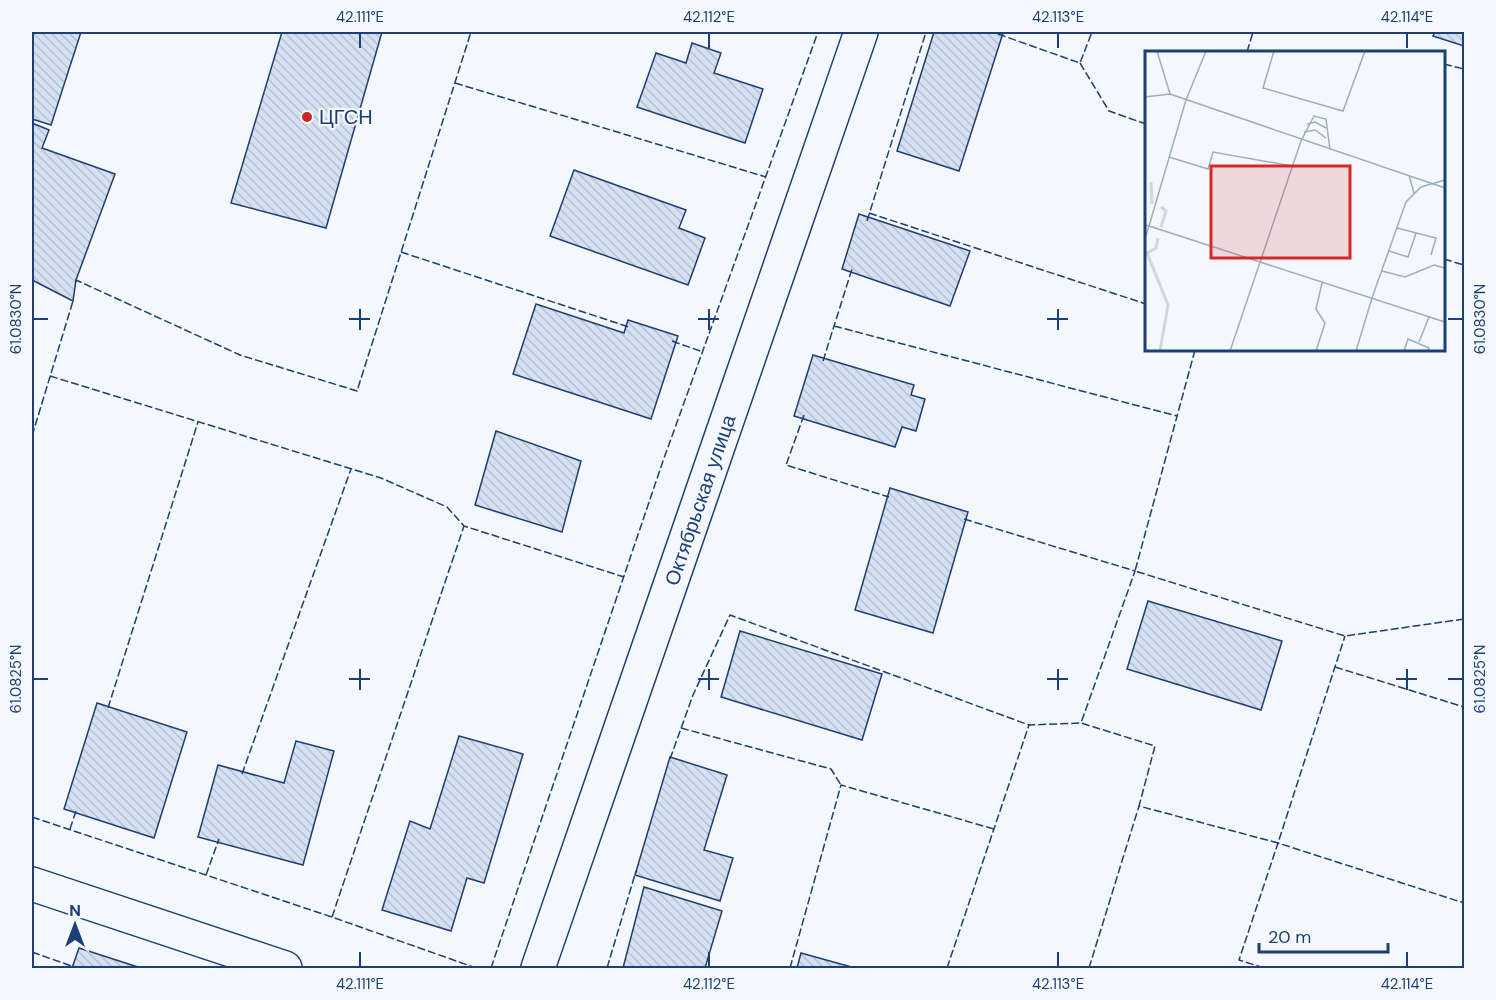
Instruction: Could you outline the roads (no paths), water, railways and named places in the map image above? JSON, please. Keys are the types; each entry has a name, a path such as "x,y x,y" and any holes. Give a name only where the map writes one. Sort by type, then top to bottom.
{"street":[{"name":"Октябрьская улица","path":"538,969 861,32"},
{"path":"32,884 285,969"}],"place":[{"name":"ЦГСН","path":"307,117"}]}
